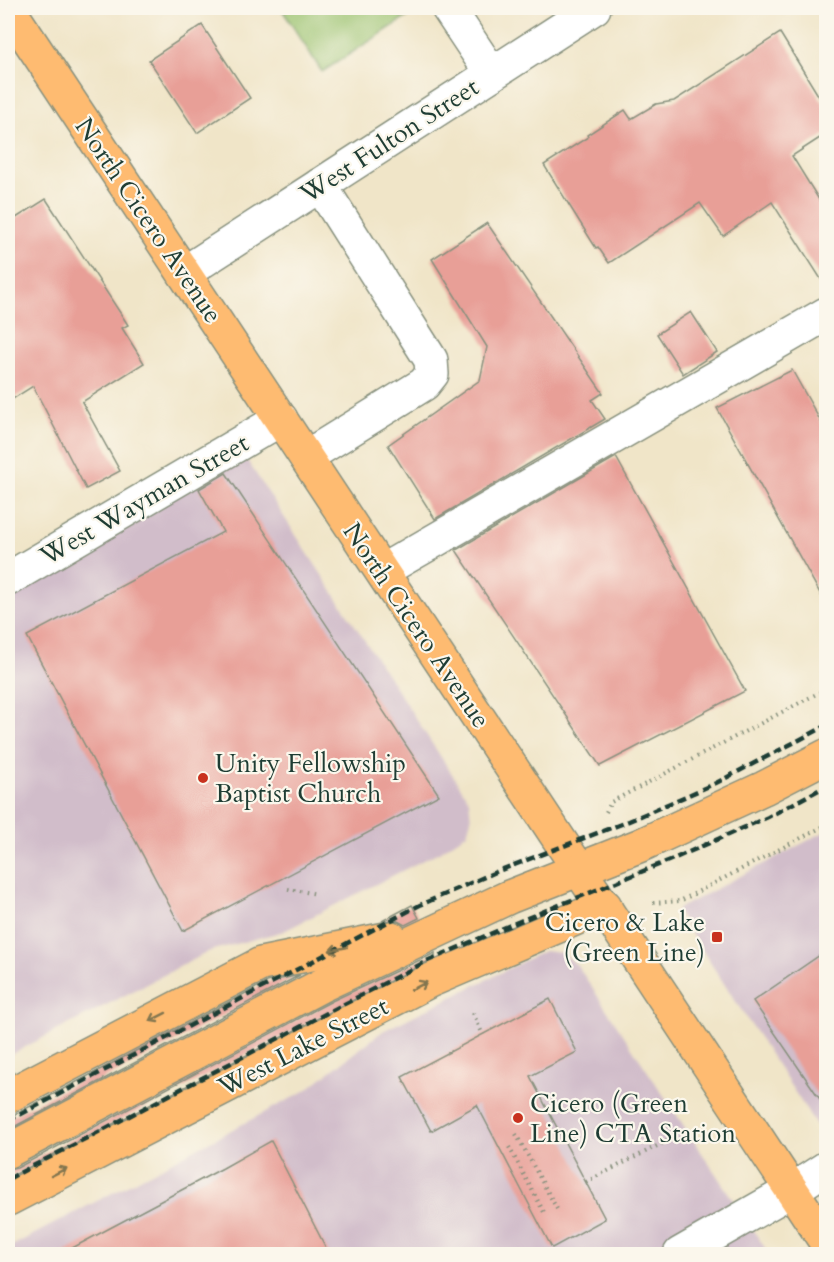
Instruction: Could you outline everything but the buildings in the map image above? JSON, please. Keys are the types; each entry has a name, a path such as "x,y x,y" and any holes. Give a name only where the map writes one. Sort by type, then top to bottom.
{"main road":[{"name":"North Cicero Avenue","path":"11,17 184,273 826,1242"},
{"name":"West Lake Street","path":"8,1151 324,984 509,897 640,845 764,788 826,756"},
{"name":"West Lake Street","path":"8,1199 429,981 605,906"},
{"name":"West Lake Street","path":"8,1096 261,964 437,930"}],"street":[{"path":"448,8 492,74"},
{"name":"West Fulton Street","path":"184,273 594,8"},
{"path":"306,457 424,384 432,374 431,360 320,185"},
{"path":"382,571 826,314"},
{"name":"West Wayman Street","path":"8,579 281,419"},
{"path":"680,1254 826,1168"}],"path":[{"path":"580,869 610,802 826,689"},
{"path":"605,906 680,901 826,825"},
{"path":"288,889 317,894"},
{"path":"473,1013 483,1035"},
{"path":"516,1134 557,1209"},
{"path":"586,1182 675,1137"},
{"path":"509,1147 545,1214"}],"shaded area":[{"path":"237,445 469,800 471,819 467,833 439,852 284,931 210,951 8,1056 8,578"},
{"path":"826,831 826,1140 676,910"},
{"path":"544,951 563,953 577,965 769,1254 8,1254 8,1248 305,1091 383,1031"}],"green space":[{"path":"281,8 421,8 322,72"}],"railway":[{"path":"8,1121 420,905 498,871 629,821 716,783 826,726"},
{"path":"8,1179 427,961 673,859 768,817 826,786"}],"place":[{"name":"Unity Fellowship Baptist Church","path":"203,778"},
{"name":"Cicero & Lake (Green Line)","path":"717,937"},
{"name":"Cicero (Green Line) CTA Station","path":"518,1118"}]}
